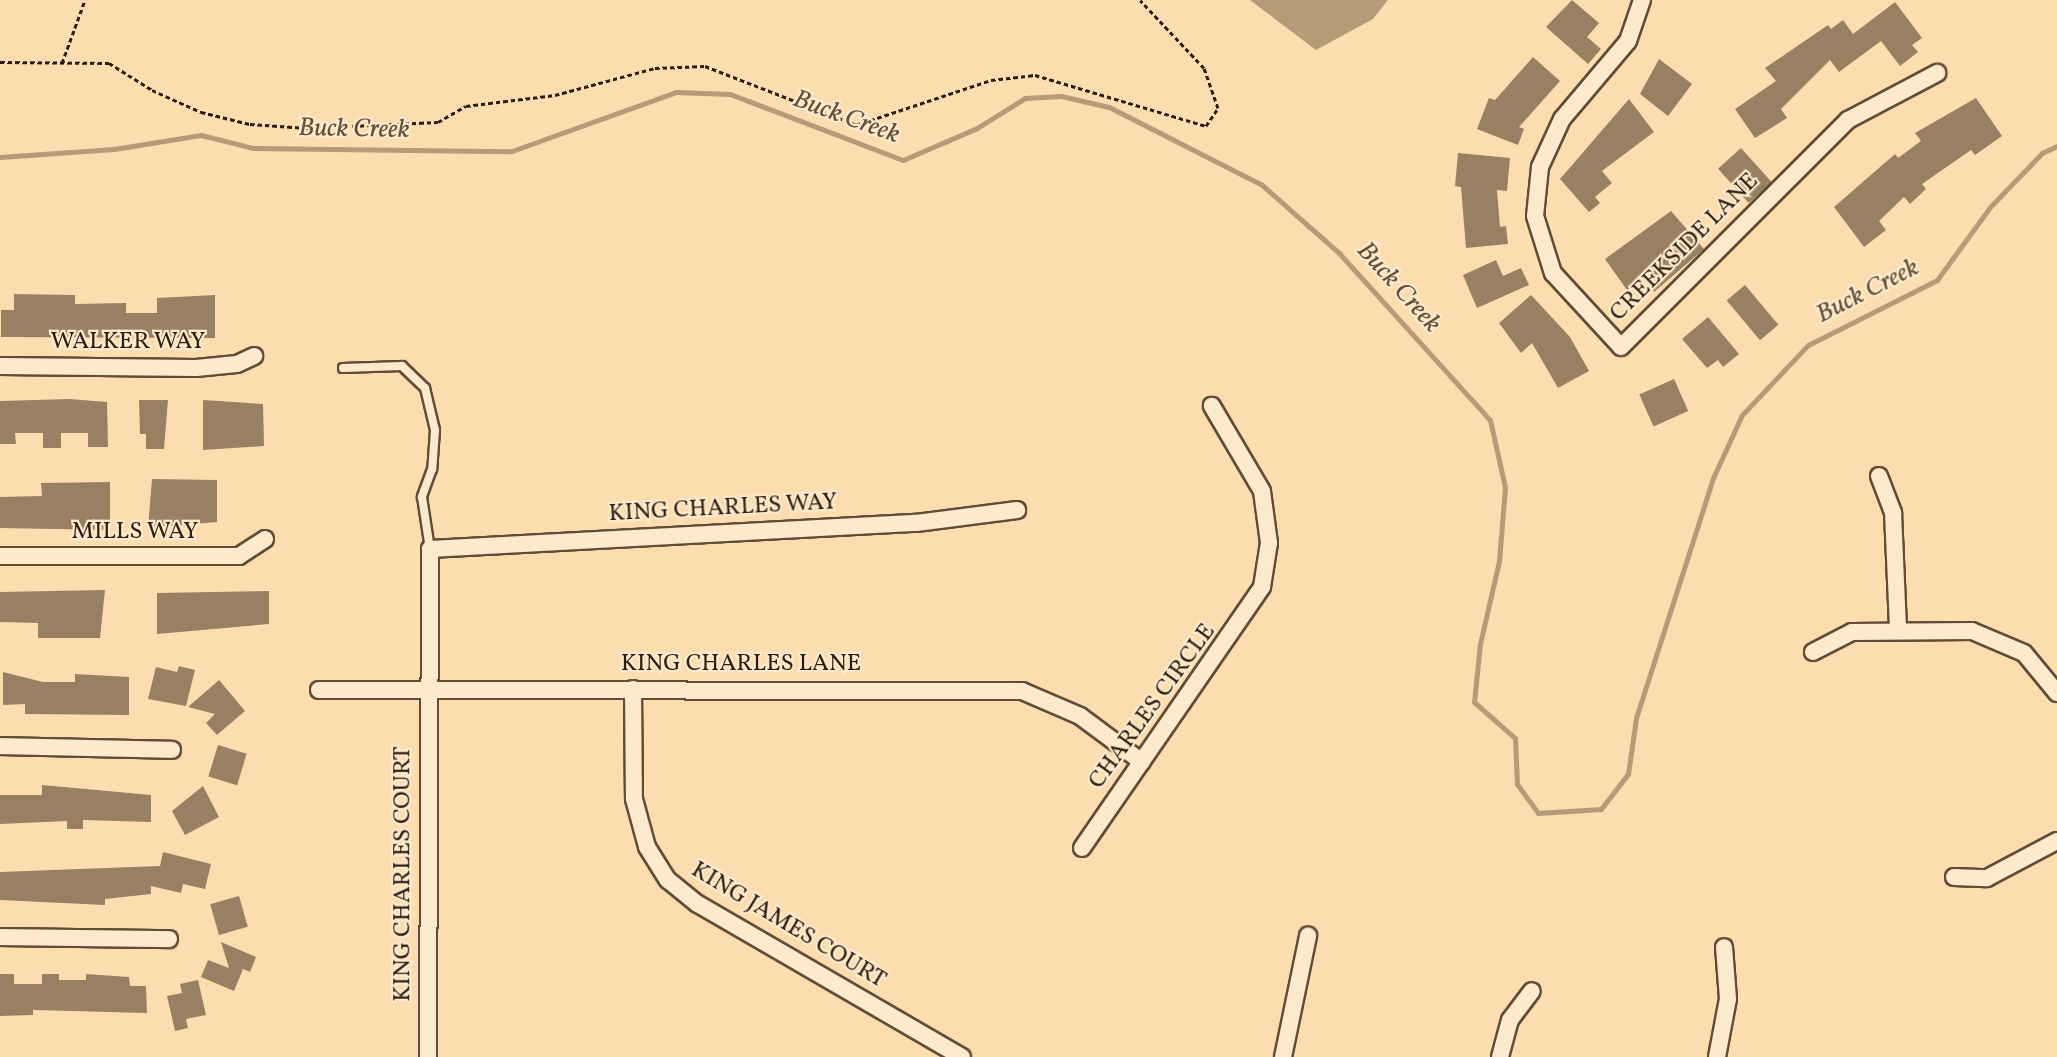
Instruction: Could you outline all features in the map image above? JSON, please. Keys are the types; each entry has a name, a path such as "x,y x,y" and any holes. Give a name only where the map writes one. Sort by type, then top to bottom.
{"street":[{"name":"CREEKSIDE LANE","path":"1642,0 1628,40 1562,119 1540,167 1535,216 1553,273 1621,346 1848,120 1937,73"},
{"name":"WALKER WAY","path":"0,366 205,368 254,356"},
{"name":"CHARLES CIRCLE","path":"1082,848 1260,592 1269,543 1262,491 1212,406"},
{"path":"1879,476 1893,513 1898,629"},
{"name":"KING CHARLES WAY","path":"430,549 916,523 1017,510"},
{"name":"MILLS WAY","path":"0,556 239,556 265,540"},
{"name":"KING CHARLES COURT","path":"428,1057 430,549"},
{"path":"1813,652 1838,634 1898,629 1963,630 1997,638 2032,660 2057,693"},
{"name":"KING JAMES COURT","path":"633,689 634,800 647,848 668,880 698,904 962,1057"},
{"name":"KING CHARLES LANE","path":"319,690 1022,691 1080,716 1142,762"},
{"path":"0,746 172,750"},
{"path":"1954,877 1987,878 2057,841"},
{"path":"1283,1057 1308,936"},
{"path":"0,937 169,939"},
{"path":"1717,1057 1728,999 1725,947"},
{"path":"1500,1057 1510,1020 1532,991"}],"lane":[{"path":"343,368 402,366 425,388 435,430 432,469 422,496 430,549"}],"path":[{"path":"62,64 85,0"},
{"path":"0,62 109,63 152,90 201,112 250,124 307,128 438,122 466,106 555,95 655,68 705,66 856,125 991,80 1035,75 1188,125 1206,126 1218,108 1204,68 1140,0"}],"shaded area":[{"path":"1250,0 1388,0 1373,19 1316,50"}],"building":[{"path":"1572,0 1599,23 1587,37 1601,49 1588,64 1546,27"},
{"path":"1895,2 1922,38 1912,45 1918,52 1900,66 1881,41 1839,72 1830,60 1781,109 1787,118 1755,138 1735,109 1776,81 1765,68 1828,25 1831,29 1843,20 1853,34"},
{"path":"1533,57 1560,81 1519,127 1524,129 1518,145 1477,129 1489,98 1495,100"},
{"path":"1659,59 1692,84 1668,116 1640,94"},
{"path":"1976,98 2002,136 1975,155 1971,150 1922,184 1926,189 1910,204 1904,197 1879,221 1886,230 1864,247 1834,207 1895,154 1898,158 1921,141 1915,133"},
{"path":"1629,99 1654,132 1602,171 1612,183 1595,197 1600,203 1589,212 1560,179"},
{"path":"1741,148 1772,182 1749,203 1718,169"},
{"path":"1458,153 1510,158 1507,191 1497,190 1500,227 1506,226 1508,244 1466,248 1461,187 1455,186"},
{"path":"1671,211 1704,249 1654,292 1644,278 1627,290 1605,259"},
{"path":"1496,260 1503,276 1521,268 1529,285 1477,308 1463,275"},
{"path":"1745,285 1778,325 1760,340 1727,300"},
{"path":"14,294 75,295 75,304 126,303 126,313 157,313 157,298 215,295 215,338 1,337 1,310 14,310"},
{"path":"1531,295 1570,337 1589,371 1558,388 1532,343 1521,353 1499,323"},
{"path":"1708,317 1739,354 1723,367 1718,360 1707,368 1682,339"},
{"path":"1674,379 1688,411 1654,426 1639,394"},
{"path":"69,399 107,402 108,447 88,447 88,433 61,433 61,448 43,448 43,433 15,433 16,444 0,444 0,401"},
{"path":"139,400 168,400 164,449 146,449 146,434 140,434"},
{"path":"203,400 263,404 264,446 203,450"},
{"path":"152,479 217,480 217,522 148,528"},
{"path":"110,482 110,530 0,528 0,497 42,496 41,483"},
{"path":"105,590 100,638 38,638 38,623 0,622 0,592"},
{"path":"269,591 269,624 157,634 157,593"},
{"path":"179,666 195,670 186,706 148,699 156,667 177,672"},
{"path":"3,672 43,682 75,682 75,674 129,677 129,715 25,714 25,704 3,705"},
{"path":"219,680 245,711 217,735 206,723 215,714 188,707"},
{"path":"218,745 247,754 237,785 208,777"},
{"path":"42,785 151,795 151,822 83,820 83,829 67,829 67,821 0,824 0,795 42,795"},
{"path":"203,786 219,817 185,835 172,811"},
{"path":"163,852 211,864 205,889 183,884 181,893 151,886 151,894 105,899 105,905 0,900 0,872 160,866"},
{"path":"239,896 248,927 219,935 210,904"},
{"path":"221,942 256,957 250,972 243,969 234,991 201,977 208,960 229,968"},
{"path":"0,974 14,974 14,984 42,984 42,974 59,974 59,980 86,980 86,974 129,977 130,986 146,986 147,1013 33,1010 33,1015 0,1016"},
{"path":"198,980 206,1015 186,1019 188,1028 175,1031 167,996 182,993 180,984"}],"waterway":[{"name":"Buck Creek","path":"0,157 114,149 201,135 253,148 512,151 676,92 730,94 903,160 977,128 1025,98 1061,96 1109,107 1262,185 1339,253 1490,420 1505,487 1499,561 1480,644 1474,702 1515,738 1517,784 1538,813 1601,809 1628,774 1636,718 1713,478 1742,415 1808,345 1937,280 1990,207 2042,153 2057,146"}]}
